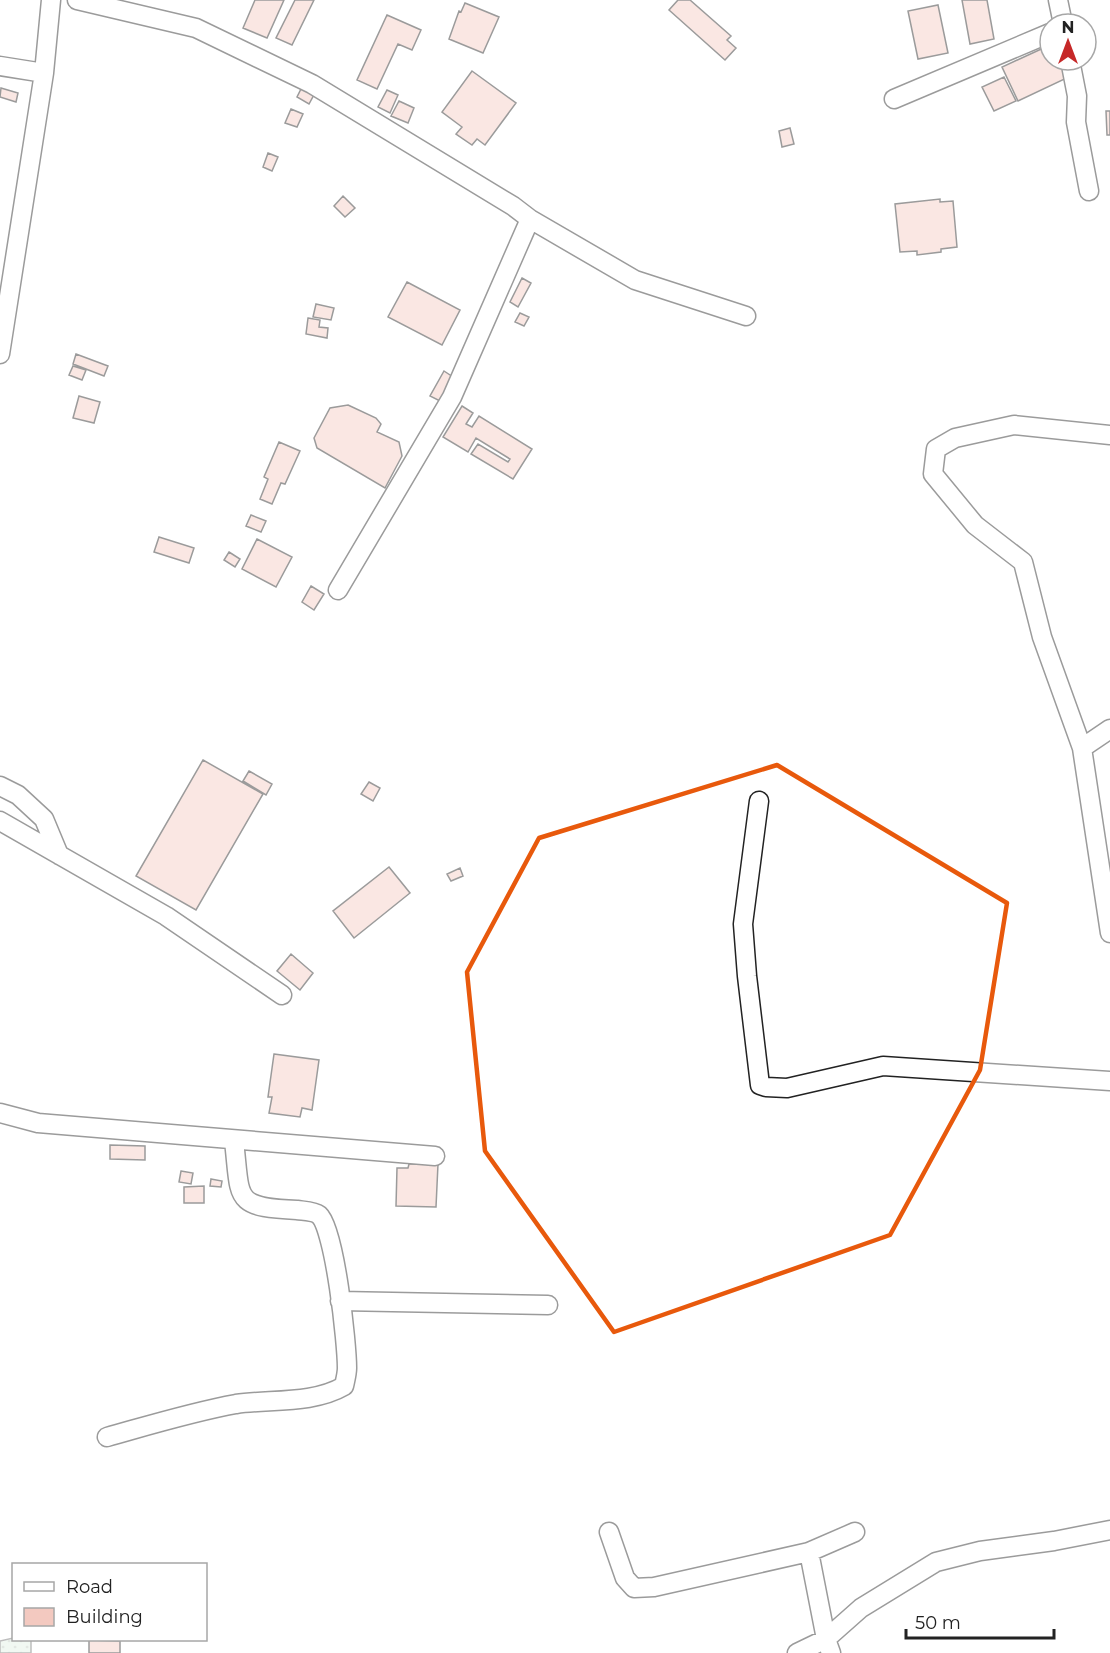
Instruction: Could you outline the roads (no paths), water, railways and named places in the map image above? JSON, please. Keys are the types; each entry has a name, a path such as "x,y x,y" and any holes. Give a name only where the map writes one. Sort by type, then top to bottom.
{"street":[{"path":"0,354 7,266 44,73 51,0"},
{"path":"77,0 196,28 312,84 513,206 530,219 635,280 746,315"},
{"path":"894,99 1038,38"},
{"path":"0,66 44,73"},
{"path":"1072,72 1077,96 1076,122 1089,191"},
{"path":"338,590 452,397 530,219"},
{"path":"1110,435 1014,425 955,438 936,448 933,474 975,525 1023,562 1042,638 1082,748 1110,933"},
{"path":"1082,748 1110,729"},
{"path":"0,786 18,795 44,819 59,855"},
{"path":"759,801 743,924 759,1084 766,1087 787,1088 883,1066 1110,1081"},
{"path":"0,821 166,916 282,995"},
{"path":"0,1113 38,1123 435,1156"},
{"path":"107,1437 203,1410 330,1394 344,1386 347,1370 340,1301 326,1223 318,1214 306,1211 262,1209 248,1202 240,1193 234,1141"},
{"path":"340,1301 548,1305"},
{"path":"797,1653 829,1646 861,1608 936,1562 980,1551 1054,1541 1110,1530"},
{"path":"609,1532 625,1578 634,1588 654,1587 809,1552 855,1532"},
{"path":"809,1552 829,1646"}]}
